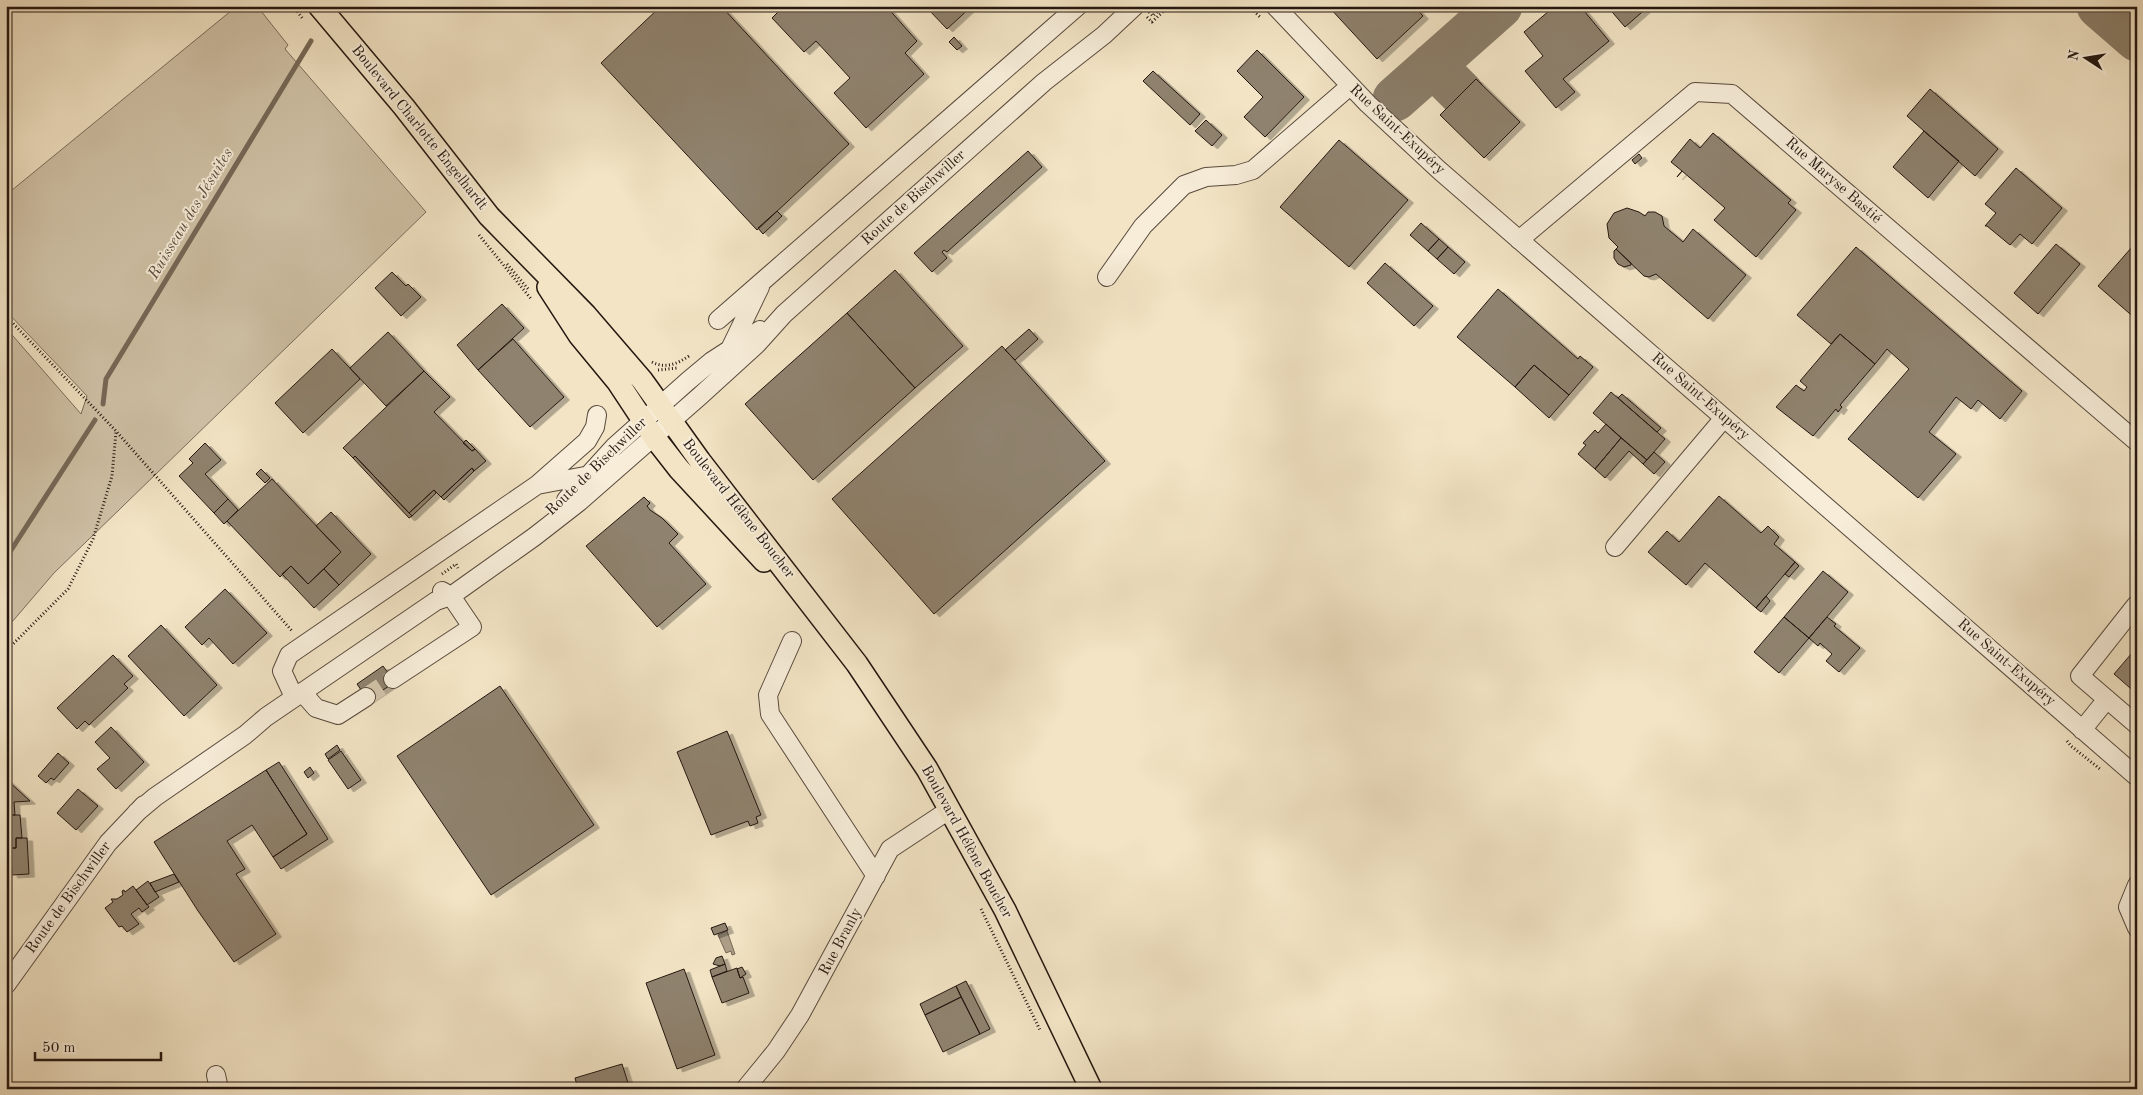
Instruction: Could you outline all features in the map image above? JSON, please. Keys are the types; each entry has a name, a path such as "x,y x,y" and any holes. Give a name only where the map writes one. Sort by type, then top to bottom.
{"main road":[{"name":"Boulevard Charlotte Engelhardt","path":"313,14 377,73 490,216 586,315 637,373 666,414"},
{"name":"Boulevard Charlotte Engelhardt","path":"521,248 540,273 579,335 617,381 648,429"},
{"name":"Boulevard Hélène Boucher","path":"666,414 857,664 921,760 1005,910 1091,1089"},
{"name":"Boulevard Hélène Boucher","path":"648,429 679,469 759,557 817,610"}],"street":[{"path":"718,320 1078,6"},
{"name":"Route de Bischwiller","path":"1044,82 1118,6"},
{"name":"Rue Saint-Exupéry","path":"1275,6 1350,86 1439,170 2137,777"},
{"name":"Route de Bischwiller","path":"6,985 113,837 172,779 222,739 240,728 261,720 560,518 648,429 757,344 784,314 1044,82 1141,8"},
{"path":"1107,277 1143,226 1184,184 1206,177 1236,175 1253,170 1350,86"},
{"name":"Rue Maryse Bastié","path":"1519,240 1694,92 1732,94 2137,442"},
{"path":"729,350 763,282"},
{"name":"Route de Bischwiller","path":"666,414 712,361 784,314"},
{"name":"Route de Bischwiller","path":"294,652 537,485 587,441 595,427 597,415"},
{"path":"1615,547 1724,418"},
{"name":"Route de Bischwiller","path":"443,596 550,515 590,475 614,447 648,429"},
{"path":"537,485 590,475"},
{"path":"393,679 472,627 443,596"},
{"path":"2136,606 2080,676 2137,725"},
{"path":"792,641 768,694 770,714 876,876"},
{"path":"294,652 289,656 282,671 298,695 316,708 338,716 366,697"},
{"path":"2082,730 2107,699"},
{"name":"Rue Branly","path":"745,1089 776,1051 800,1015 885,857 896,844 949,810"},
{"path":"2137,885 2128,907 2137,928"}],"path":[{"path":"293,6 313,14"},
{"path":"1141,8 1153,16 1163,6"},
{"path":"1141,8 1152,22 1169,6"},
{"path":"475,230 538,307"},
{"path":"6,316 116,431 296,636 294,652"},
{"path":"651,361 659,366 666,366 690,355"},
{"path":"6,651 68,589 94,539 112,476 116,431"},
{"path":"459,559 463,565"},
{"path":"977,900 1042,1035"}],"shaded area":[{"path":"237,6 257,6 288,45 285,49 426,212 54,573 6,629 6,328 81,414 87,396 6,311 6,195"},
{"path":"727,931 735,954 732,955 731,951 726,953 718,935"}],"building":[{"path":"661,6 721,6 849,144 757,230 601,63"},
{"path":"784,6 886,6 917,41 905,53 924,74 866,128 834,93 850,78 816,41 804,52 772,18"},
{"path":"932,6 972,6 947,29 928,9"},
{"path":"1328,6 1414,6 1423,16 1377,59"},
{"path":"1555,6 1580,6 1609,41 1563,79 1575,92 1556,108 1525,71 1543,56 1524,32"},
{"path":"1607,6 1649,6 1625,27"},
{"path":"954,37 962,46 957,50 949,42"},
{"path":"1257,50 1304,97 1265,137 1244,117 1263,97 1237,71"},
{"path":"1153,71 1200,114 1190,125 1143,81"},
{"path":"1476,79 1520,122 1484,158 1440,115"},
{"path":"1930,89 1998,149 1975,176 1907,116"},
{"path":"1206,120 1222,135 1212,146 1195,131"},
{"path":"1924,131 1959,161 1928,198 1893,167"},
{"path":"1713,133 1791,200 1788,203 1796,210 1756,257 1714,220 1725,208 1671,162 1690,139 1700,148"},
{"path":"1339,140 1408,200 1349,267 1280,207"},
{"path":"1028,151 1042,167 947,252 944,250 942,252 947,258 932,272 914,253"},
{"path":"1639,154 1642,158 1635,164 1632,160"},
{"path":"2016,168 2062,208 2032,244 2020,234 2010,245 1985,226 1996,213 1985,204"},
{"path":"1627,208 1645,216 1648,212 1655,212 1662,216 1664,226 1683,242 1693,229 1746,275 1708,319 1656,274 1649,277 1644,276 1616,249 1618,247 1609,238 1607,224 1614,213"},
{"path":"777,211 782,216 763,234 758,228"},
{"path":"1421,223 1439,239 1428,251 1410,235"},
{"path":"1439,239 1448,247 1437,259 1428,251"},
{"path":"2056,244 2080,264 2038,314 2014,293"},
{"path":"1448,247 1465,262 1454,274 1437,259"},
{"path":"1856,247 2022,391 2000,419 1978,400 1971,409 1956,397 1929,432 1956,454 1918,498 1848,439 1909,369 1887,349 1875,364 1840,334 1831,344 1797,315"},
{"path":"2132,247 2137,251 2137,320 2098,286"},
{"path":"1616,249 1631,265 1624,267 1618,264 1614,258 1614,251"},
{"path":"1385,263 1433,306 1414,326 1367,283"},
{"path":"895,270 963,346 915,388 847,313"},
{"path":"392,272 421,297 401,316 375,288"},
{"path":"1498,289 1578,359 1580,356 1593,367 1569,395 1534,365 1515,387 1457,337"},
{"path":"502,304 524,328 478,370 457,345"},
{"path":"847,313 915,388 813,480 745,404"},
{"path":"1029,329 1038,339 1015,360 1005,350"},
{"path":"388,332 424,371 386,406 350,368"},
{"path":"1840,334 1875,364 1840,405 1842,407 1838,412 1836,409 1813,436 1776,407 1796,385 1804,391 1807,387 1800,381"},
{"path":"513,339 564,397 530,427 478,370"},
{"path":"1002,346 1105,461 934,614 832,499"},
{"path":"332,349 360,379 303,433 275,403"},
{"path":"1534,365 1569,395 1549,418 1515,387"},
{"path":"424,371 450,397 434,412 472,451 475,449 486,461 474,471 472,468 441,497 434,490 409,513 355,456 353,458 343,448"},
{"path":"1611,392 1665,439 1647,460 1593,413"},
{"path":"1622,394 1661,428 1657,432 1618,398"},
{"path":"1606,424 1621,438 1595,469 1578,454 1586,445 1583,443 1595,430 1598,433"},
{"path":"1621,438 1647,460 1643,464 1629,451 1605,478 1595,469"},
{"path":"466,440 475,449 472,451 463,443"},
{"path":"205,443 221,460 205,474 228,499 214,513 179,476 193,463 189,459"},
{"path":"1654,452 1665,462 1654,474 1643,464"},
{"path":"355,456 412,516 409,518 353,458"},
{"path":"472,468 474,471 444,500 441,497"},
{"path":"261,469 270,478 265,483 256,474"},
{"path":"272,479 341,552 308,584 291,566 280,577 227,521"},
{"path":"434,490 436,493 412,516 409,513"},
{"path":"1719,496 1761,533 1768,526 1779,537 1774,544 1795,562 1756,608 1705,563 1686,585 1648,552 1667,531 1679,542"},
{"path":"644,497 650,503 647,506 650,510 662,518 678,534 669,543 706,584 657,627 586,546"},
{"path":"228,499 238,510 224,524 214,513"},
{"path":"331,512 371,554 339,585 324,569 341,552 316,526"},
{"path":"1795,562 1799,566 1789,577 1785,574"},
{"path":"291,566 308,584 324,569 339,585 314,608 282,574"},
{"path":"1823,571 1848,592 1809,638 1784,617"},
{"path":"225,589 267,633 233,664 209,638 202,645 185,627"},
{"path":"1766,596 1770,601 1761,612 1756,608"},
{"path":"1784,617 1809,638 1779,673 1754,652"},
{"path":"1827,617 1836,624 1834,626 1860,648 1839,672 1826,661 1832,654 1820,643 1818,646 1809,638"},
{"path":"161,625 217,685 184,716 128,656"},
{"path":"2132,653 2137,657 2137,694 2114,674"},
{"path":"113,655 133,676 124,684 128,688 89,725 85,721 77,729 57,708"},
{"path":"383,666 395,682 368,700 357,684"},
{"path":"500,686 594,825 491,895 397,756"},
{"path":"111,727 144,762 116,789 97,769 110,758 95,742"},
{"path":"727,731 761,815 756,817 758,823 750,826 748,821 711,835 677,752"},
{"path":"337,745 340,750 328,759 325,754"},
{"path":"341,751 361,780 348,789 328,760"},
{"path":"58,753 69,763 54,780 51,778 46,783 38,776"},
{"path":"279,762 328,839 281,869 273,857 307,834 266,770"},
{"path":"310,767 314,773 308,778 304,772"},
{"path":"266,770 307,834 273,857 252,825 227,841 245,869 236,874 276,934 234,962 198,911 154,842"},
{"path":"6,779 30,801 14,802 15,815 6,815"},
{"path":"78,789 98,806 76,830 57,813"},
{"path":"9,815 20,815 22,838 16,838 16,848 11,848"},
{"path":"16,838 27,838 29,874 12,875 11,848 16,848"},
{"path":"174,874 179,882 155,892 150,883"},
{"path":"148,881 159,897 147,905 136,890"},
{"path":"133,886 149,907 142,912 139,908 131,914 139,924 127,932 122,926 119,927 105,908 113,902 111,899 117,899 123,895 122,891 124,890 125,892"},
{"path":"725,923 728,930 714,935 711,928"},
{"path":"722,956 725,964 720,966 713,964 716,958"},
{"path":"725,964 727,971 712,977 710,970"},
{"path":"742,967 746,974 740,978 737,969"},
{"path":"737,968 740,978 743,977 749,993 722,1003 712,977"},
{"path":"684,969 715,1055 677,1069 646,983"},
{"path":"966,981 990,1029 980,1034 956,986"},
{"path":"956,986 961,997 925,1015 920,1004"},
{"path":"961,997 980,1034 943,1052 925,1015"},
{"path":"622,1064 630,1089 578,1089 575,1078"}],"waterway":[{"name":"Ruisseau des Jésuites","path":"103,404 106,379 311,41"},
{"name":"Ruisseau des Jésuites","path":"6,558 95,420"}],"taxiway":[{"path":"1395,99 1500,6"},
{"path":"2099,6 2137,39"},
{"path":"1433,65 1462,94"}],"tunnel":[{"path":"366,697 393,679"}]}
